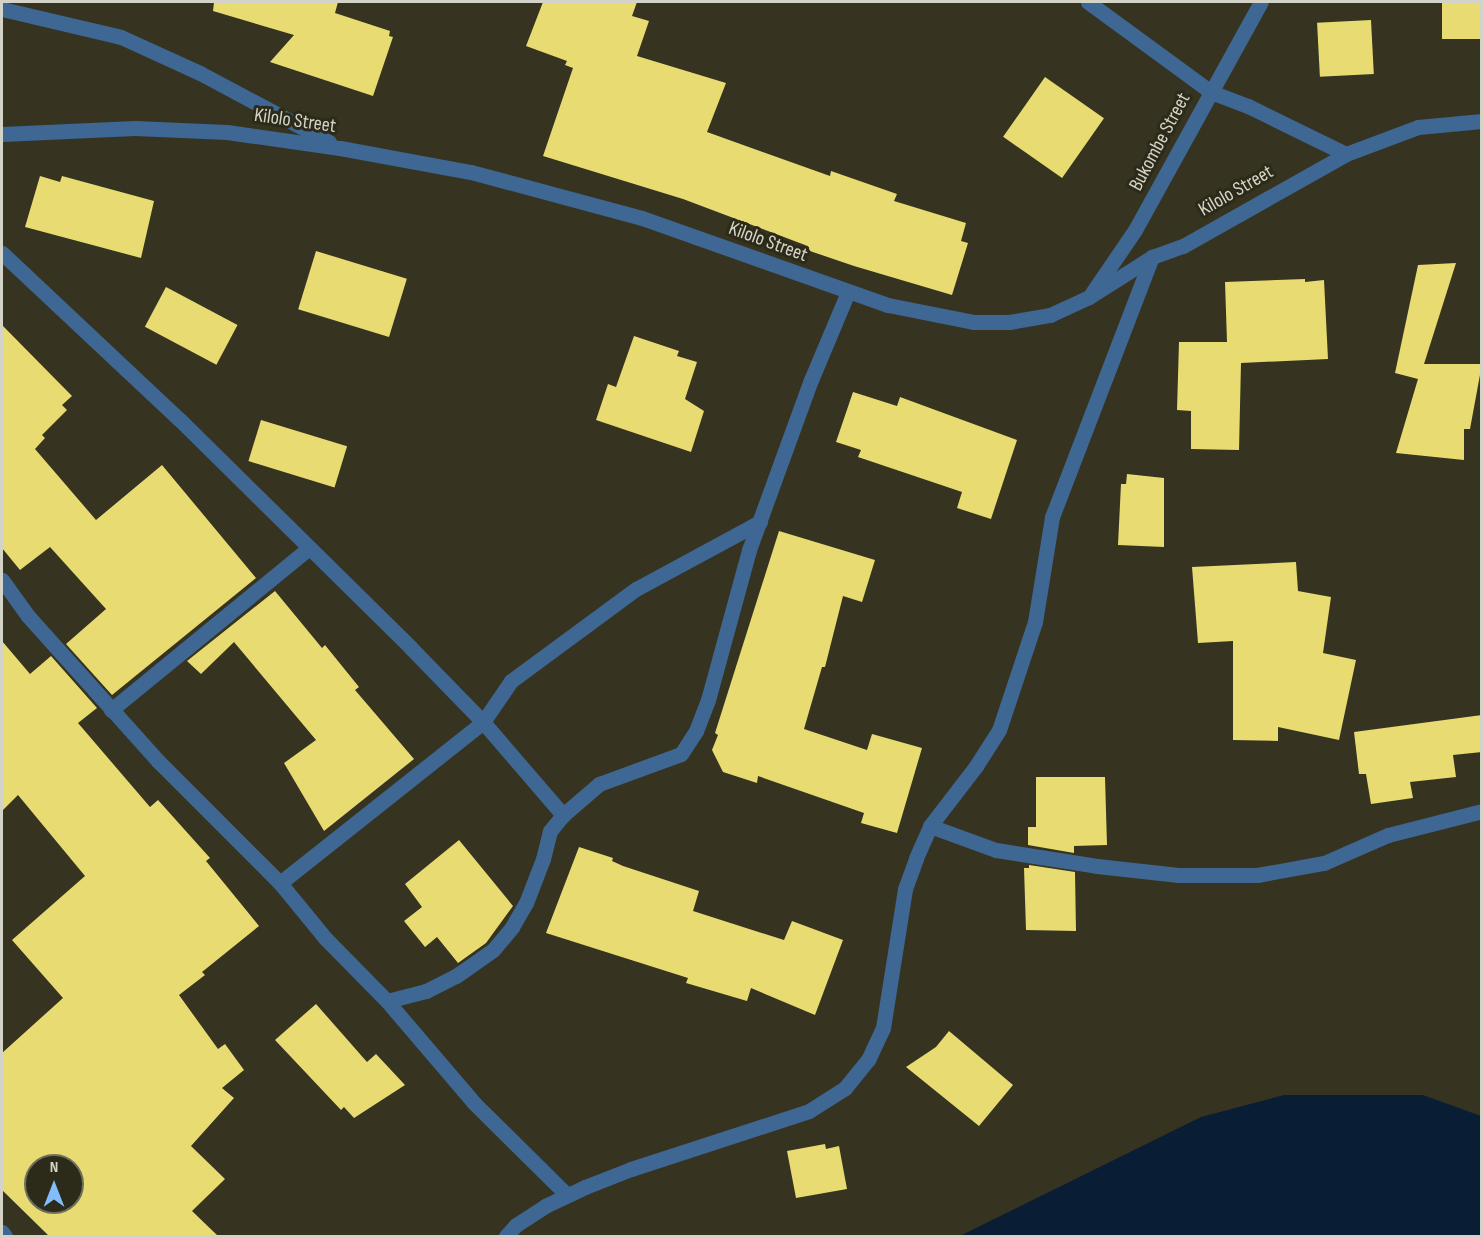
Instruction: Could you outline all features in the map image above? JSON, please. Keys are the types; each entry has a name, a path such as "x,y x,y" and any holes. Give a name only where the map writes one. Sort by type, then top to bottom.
{"street":[{"path":"1088,2 1210,92 1258,110 1346,154"},
{"name":"Bukombe Street","path":"1089,297 1135,230 1261,2"},
{"path":"2,9 121,38 200,73 340,148"},
{"name":"Kilolo Street","path":"2,135 135,128 227,132 340,148 471,172 642,218 888,305 974,322 1030,320 1050,315 1089,297 1152,257 1184,246 1346,154 1418,126 1482,121"},
{"path":"2,253 179,419 483,722 563,815"},
{"path":"506,1236 526,1219 567,1195 631,1169 809,1111 845,1088 868,1060 883,1028 905,889 930,826 976,766 999,730 1035,622 1052,517 1152,257"},
{"path":"387,1001 426,991 456,976 493,950 512,927 526,903 543,859 550,831 563,815 600,784 681,754 708,700 732,603 812,380 848,292"},
{"path":"280,883 483,722 511,681 636,589 760,522"},
{"path":"111,710 309,548"},
{"path":"2,580 28,616 166,770 280,883 326,939 387,1001 474,1103 567,1195"},
{"path":"930,826 996,850 1097,866 1179,875 1257,875 1324,863 1388,836 1482,811"},
{"path":"2,1232 5,1236"}],"water":[{"path":"1284,1095 1423,1095 1481,1116 1481,1236 960,1236 1201,1117"}],"building":[{"path":"214,2 338,2 335,13 390,31 389,36 393,37 373,96 270,62 294,35 213,11"},
{"path":"543,2 637,2 632,16 649,21 637,56 726,83 707,132 830,176 831,171 897,194 894,201 966,223 961,241 968,243 952,295 804,249 805,245 683,199 543,156 573,68 565,65 567,61 526,46"},
{"path":"1442,2 1482,2 1482,39 1442,39"},
{"path":"1371,20 1374,74 1320,77 1317,23"},
{"path":"1045,77 1104,118 1062,178 1003,137"},
{"path":"40,176 60,182 62,176 154,201 141,258 25,227"},
{"path":"316,251 407,279 389,337 298,309"},
{"path":"1456,263 1424,364 1482,364 1470,429 1464,429 1464,460 1396,453 1418,379 1395,373 1418,265"},
{"path":"1305,279 1305,282 1324,280 1328,359 1241,363 1239,450 1191,449 1191,411 1177,410 1179,342 1227,342 1225,282"},
{"path":"166,287 238,325 216,365 145,327"},
{"path":"2,325 72,396 62,405 67,410 42,435 45,438 35,449 96,520 162,465 256,578 112,695 66,644 106,609 50,547 20,570 2,548"},
{"path":"634,336 679,351 677,356 697,362 685,399 704,411 691,452 596,420 608,384 616,387"},
{"path":"853,392 897,406 900,397 1017,440 991,519 957,508 962,492 858,457 861,450 836,442"},
{"path":"261,420 347,446 334,487 248,461"},
{"path":"1127,474 1164,478 1164,547 1118,545 1121,484 1126,484"},
{"path":"779,531 875,560 862,602 843,596 825,667 822,667 804,729 867,750 872,734 922,748 897,833 861,823 864,813 758,776 757,783 723,772 712,750 718,735 715,733"},
{"path":"1296,562 1298,591 1331,597 1323,653 1356,660 1339,740 1278,727 1278,741 1233,740 1233,641 1198,643 1192,567"},
{"path":"275,591 322,648 325,645 359,687 355,690 414,759 324,831 284,763 316,740 234,642 201,674 187,661"},
{"path":"2,641 30,674 51,656 97,708 78,723 150,807 158,800 210,858 206,861 259,926 202,972 205,975 179,995 218,1049 225,1044 244,1070 222,1088 234,1098 191,1146 225,1179 192,1211 218,1236 49,1236 27,1214 84,1214 84,1154 24,1154 24,1212 2,1190 2,1053 63,998 12,940 85,876 18,795 2,811"},
{"path":"1482,715 1482,752 1453,755 1456,777 1410,782 1413,798 1371,804 1366,774 1359,774 1354,732"},
{"path":"1036,777 1105,777 1107,845 1074,846 1074,853 1028,845 1028,827 1036,827"},
{"path":"459,840 513,906 486,943 458,963 437,937 425,947 404,921 422,907 405,884"},
{"path":"579,847 613,858 612,861 623,866 699,891 693,911 784,940 792,921 843,940 815,1015 751,988 747,1001 686,983 688,978 546,933"},
{"path":"1029,865 1075,872 1076,931 1026,930 1024,868 1029,868"},
{"path":"316,1004 367,1062 376,1054 405,1085 354,1118 344,1107 341,1110 275,1040"},
{"path":"949,1031 1013,1085 979,1126 906,1067 936,1047"},
{"path":"825,1144 826,1149 839,1146 847,1189 796,1198 787,1151"}]}
